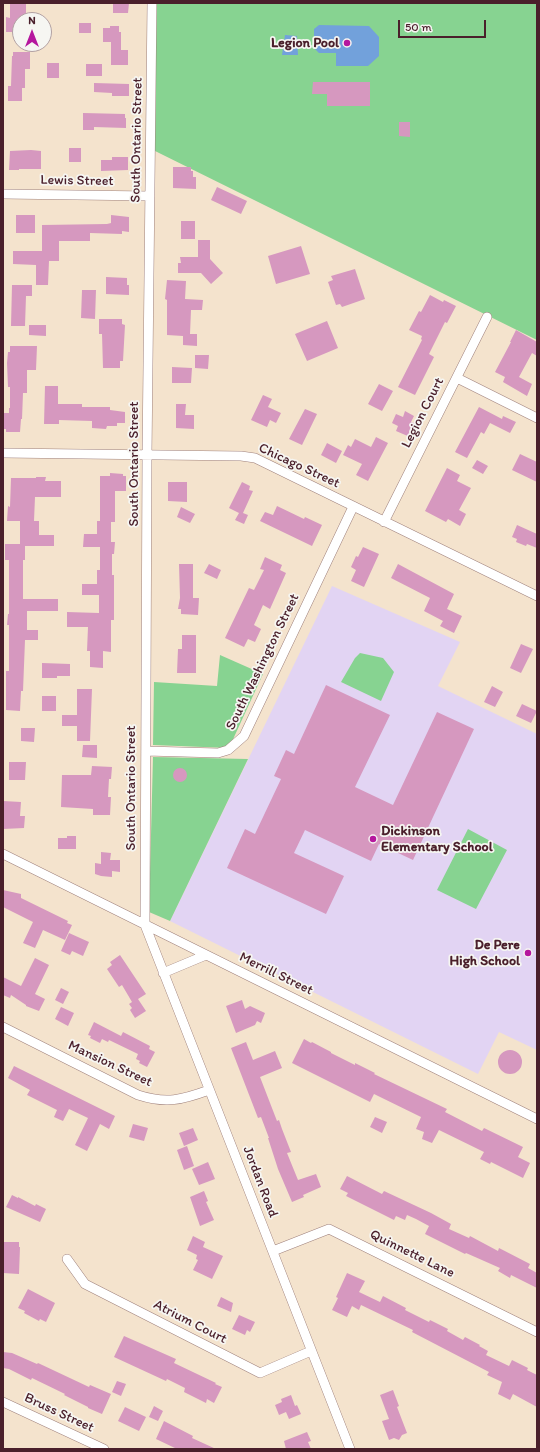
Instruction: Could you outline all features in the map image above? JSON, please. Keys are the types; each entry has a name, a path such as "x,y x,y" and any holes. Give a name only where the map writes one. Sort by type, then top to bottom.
{"street":[{"name":"South Ontario Street","path":"145,925 147,455 152,3"},
{"name":"Lewis Street","path":"3,194 150,196"},
{"name":"Legion Court","path":"384,522 457,378 486,317"},
{"path":"457,378 537,418"},
{"name":"Chicago Street","path":"3,453 241,456 255,458 537,596"},
{"name":"South Washington Street","path":"146,751 218,753 228,750 244,736 353,507"},
{"name":"Merrill Street","path":"3,854 537,1119"},
{"name":"Jordan Road","path":"145,925 350,1449"},
{"path":"163,973 206,956"},
{"name":"Mansion Street","path":"3,1027 138,1095 152,1099 176,1100 191,1097 209,1090"},
{"name":"Quinnette Lane","path":"273,1251 329,1229 537,1332"},
{"name":"Atrium Court","path":"67,1259 85,1284 260,1373 311,1350"},
{"name":"Bruss Street","path":"3,1402 104,1449"}],"shaded area":[{"name":"Dickinson Elementary School","path":"332,586 460,642 438,686 537,734 537,1050 499,1032 478,1074 170,921"}],"green space":[{"path":"152,3 537,3 537,340 151,149"},
{"path":"360,653 383,658 394,672 381,701 341,682 355,658"},
{"path":"220,655 263,674 229,748 153,745 154,682 217,686"},
{"path":"153,757 248,759 170,921 149,912"},
{"path":"468,829 507,850 476,909 437,890"}],"water":[{"name":"Legion Pool","path":"319,25 369,26 379,37 379,56 368,66 336,66 336,53 319,53 314,48 314,29"},
{"path":"285,35 297,36 298,55 282,55"}],"building":[{"path":"10,3 26,3 26,12 12,12 12,32 6,32 6,17 10,18"},
{"path":"113,3 129,3 128,13 113,13"},
{"path":"79,23 91,23 91,33 79,33"},
{"path":"110,26 119,26 119,32 121,32 121,50 128,50 128,65 111,65 111,42 103,42 103,28 110,28"},
{"path":"13,52 30,52 30,69 25,69 25,88 22,88 22,101 8,101 8,86 11,86"},
{"path":"47,63 59,63 59,78 47,78"},
{"path":"86,64 102,64 102,76 86,76"},
{"path":"313,82 370,82 370,106 327,106 327,94 312,94"},
{"path":"94,83 129,84 129,96 112,96 112,93 94,92"},
{"path":"83,113 125,114 126,128 94,127 94,130 83,130"},
{"path":"399,122 410,122 410,137 399,136"},
{"path":"69,148 81,148 81,162 69,162"},
{"path":"10,151 41,151 41,169 9,170"},
{"path":"112,157 128,157 128,170 101,171 101,160 112,160"},
{"path":"173,167 191,167 193,177 196,177 196,189 173,188"},
{"path":"217,187 247,201 241,214 211,200"},
{"path":"16,215 35,215 35,233 16,233"},
{"path":"111,215 129,217 129,232 122,231 122,234 90,233 90,241 59,241 59,261 49,261 48,285 36,285 36,265 13,264 13,251 42,251 42,225 107,224 111,223"},
{"path":"181,221 195,221 195,239 181,239"},
{"path":"198,240 210,240 210,259 223,273 211,284 201,273 178,273 178,263 181,263 180,257 198,257"},
{"path":"301,246 310,274 276,284 268,256"},
{"path":"355,269 365,299 342,307 340,304 336,305 328,282 333,280 331,276"},
{"path":"106,277 127,278 129,295 106,294"},
{"path":"167,280 186,281 185,299 203,300 202,310 191,310 190,334 197,334 197,346 183,345 183,336 167,335 167,300 165,299"},
{"path":"12,285 32,285 32,296 26,296 25,326 11,326"},
{"path":"82,290 96,290 95,319 81,318"},
{"path":"430,295 443,302 444,300 456,306 447,323 445,322 429,354 434,357 415,395 398,387 422,340 422,336 409,330 419,311 421,312"},
{"path":"99,319 122,319 122,324 125,325 123,361 120,361 120,368 103,368 102,334 99,334"},
{"path":"327,321 338,348 307,361 295,334"},
{"path":"29,325 46,325 46,336 29,335"},
{"path":"516,330 537,342 537,356 532,353 519,377 532,384 527,396 503,382 505,377 495,372"},
{"path":"10,346 37,346 36,370 27,370 27,393 23,393 20,432 6,432 6,429 3,429 3,413 9,413 10,408 10,387 8,387 7,363"},
{"path":"195,355 209,355 208,369 195,368"},
{"path":"172,367 192,368 191,383 172,383"},
{"path":"379,384 393,391 382,411 368,404"},
{"path":"45,386 58,386 58,404 82,404 82,407 110,407 110,410 125,412 125,423 117,423 117,426 107,426 106,429 92,428 92,421 59,420 59,424 44,424"},
{"path":"263,395 272,399 268,407 281,413 276,423 270,420 267,427 251,420"},
{"path":"176,404 186,404 185,415 194,415 194,429 176,428"},
{"path":"479,407 502,419 503,416 516,422 510,433 490,423 484,434 481,432 467,458 455,452"},
{"path":"305,409 317,414 302,445 289,439"},
{"path":"405,411 414,416 411,422 417,424 410,437 396,431 398,426 392,423 396,414 403,417"},
{"path":"376,437 388,443 368,481 356,475 362,464 343,455 348,445 351,447 355,439 371,447"},
{"path":"327,443 342,451 336,463 321,455"},
{"path":"520,454 537,462 537,482 512,470"},
{"path":"477,460 488,466 483,474 472,468"},
{"path":"447,468 460,475 457,481 471,488 459,510 466,514 460,526 448,519 446,522 425,511"},
{"path":"110,473 123,474 123,476 126,476 126,491 115,491 115,522 111,522 111,542 115,542 114,554 112,554 112,575 114,575 114,620 111,620 111,652 103,651 103,668 90,667 90,651 87,651 88,627 67,627 67,612 99,613 99,595 82,595 82,584 97,584 97,570 100,570 100,547 83,547 84,534 97,534 97,521 100,521 100,476 110,476"},
{"path":"46,477 45,481 61,481 61,497 35,497 34,521 39,521 39,535 54,535 54,546 25,546 25,560 23,560 23,599 58,599 58,611 27,611 27,630 38,630 38,640 25,640 23,691 21,691 20,711 6,710 6,671 9,671 9,625 7,625 9,614 9,560 5,560 5,544 20,544 20,521 7,521 8,506 10,507 11,478"},
{"path":"168,482 187,482 187,502 168,501"},
{"path":"242,482 250,486 249,490 253,491 243,513 248,515 244,524 235,520 239,513 229,508"},
{"path":"277,506 304,519 305,517 322,525 312,546 260,521 265,512 273,515"},
{"path":"181,507 195,514 190,523 177,517"},
{"path":"517,525 537,534 537,548 516,542 517,539 512,537"},
{"path":"363,547 379,554 364,587 351,581 356,570 351,567 356,556 358,557"},
{"path":"265,557 282,565 280,570 286,573 270,609 263,605 254,625 261,629 255,642 248,639 244,647 225,638 249,588 254,590 264,570 260,569"},
{"path":"179,564 193,564 193,598 199,598 198,615 181,614 181,609 178,609 180,598"},
{"path":"209,564 221,570 217,579 204,573"},
{"path":"398,564 454,594 447,609 462,616 454,633 440,626 443,621 424,611 430,598 391,578"},
{"path":"182,635 196,635 196,673 177,673 178,649 182,649"},
{"path":"521,644 533,649 521,673 510,668"},
{"path":"42,663 70,664 70,676 42,678"},
{"name":"Dickinson Elementary School","path":"326,685 390,715 355,787 393,805 437,712 474,729 413,860 379,844 371,861 305,830 294,853 344,876 326,914 227,868 245,829 255,834 281,779 274,776 286,750 294,754"},
{"path":"492,686 503,692 495,707 484,702"},
{"path":"77,689 92,689 90,741 77,741 77,726 62,726 62,715 77,715"},
{"path":"42,696 56,696 56,711 42,711"},
{"path":"522,704 537,711 531,723 516,716"},
{"path":"21,728 35,728 34,742 21,741"},
{"path":"83,745 97,745 97,758 82,757"},
{"path":"9,762 26,762 25,780 9,780"},
{"path":"92,766 112,767 111,779 109,779 108,797 111,797 110,815 93,815 93,809 61,807 62,775 91,775"},
{"path":"177,768 183,768 187,772 187,778 183,782 177,782 173,778 173,772"},
{"path":"3,801 21,802 20,816 25,816 24,828 3,829"},
{"path":"67,836 76,836 76,849 58,849 58,838 67,838"},
{"path":"101,852 111,853 110,860 120,860 120,872 112,871 112,877 95,874 95,863 101,864"},
{"path":"3,890 21,894 21,898 68,921 67,923 72,925 65,940 43,930 35,948 23,943 33,922 3,907"},
{"path":"69,933 89,942 83,956 72,951 70,955 61,951"},
{"path":"120,955 146,994 138,999 146,1011 135,1018 130,1010 132,1008 129,1004 132,1002 122,985 119,987 107,969 112,965 110,962"},
{"path":"35,958 49,965 35,994 45,999 39,1011 26,1006 11,995 10,998 3,995 3,977 21,986"},
{"path":"61,988 69,992 63,1004 55,1000"},
{"path":"242,1000 245,1009 250,1006 265,1013 261,1023 257,1021 255,1025 236,1033 226,1006"},
{"path":"61,1007 74,1013 68,1026 55,1019"},
{"path":"94,1022 121,1036 123,1032 150,1046 149,1049 155,1052 147,1067 139,1063 140,1061 136,1059 138,1054 109,1040 108,1042 102,1039 100,1043 90,1038 91,1036 88,1035"},
{"path":"304,1039 447,1109 445,1112 482,1131 484,1128 523,1147 518,1157 530,1163 523,1178 491,1162 490,1164 480,1159 484,1152 439,1130 432,1143 422,1139 424,1132 416,1129 421,1117 374,1094 370,1102 292,1063"},
{"path":"246,1042 253,1060 275,1051 282,1068 260,1077 291,1152 287,1153 298,1180 316,1174 321,1187 292,1202 278,1169 261,1117 258,1118 231,1048"},
{"path":"510,1050 519,1053 522,1062 519,1071 510,1074 501,1071 498,1062 501,1053"},
{"path":"14,1066 115,1116 109,1129 100,1124 87,1151 75,1145 88,1118 69,1109 63,1121 54,1117 57,1110 27,1095 30,1090 8,1078"},
{"path":"375,1117 387,1122 382,1133 370,1127"},
{"path":"133,1124 148,1128 144,1141 129,1137"},
{"path":"193,1128 198,1140 184,1146 179,1133"},
{"path":"187,1146 194,1166 184,1170 177,1150"},
{"path":"208,1162 215,1179 199,1185 192,1169"},
{"path":"347,1176 382,1194 384,1191 431,1213 451,1224 449,1229 469,1238 470,1236 498,1251 499,1248 530,1264 528,1268 537,1273 537,1288 511,1275 510,1278 498,1271 500,1268 466,1253 465,1254 425,1234 429,1226 416,1219 407,1215 405,1220 396,1216 394,1220 346,1196 348,1193 340,1189"},
{"path":"204,1191 208,1201 206,1202 214,1220 200,1226 190,1197"},
{"path":"12,1195 35,1206 36,1204 46,1209 40,1222 6,1207"},
{"path":"193,1236 205,1242 203,1247 223,1256 212,1279 193,1270 198,1260 196,1259 197,1255 187,1250"},
{"path":"3,1242 19,1242 19,1274 3,1273"},
{"path":"347,1273 365,1281 359,1292 380,1302 383,1296 406,1308 405,1310 429,1322 430,1320 448,1329 447,1331 463,1340 465,1337 480,1345 479,1346 488,1351 486,1355 509,1366 512,1360 528,1368 527,1370 537,1375 537,1407 513,1394 510,1400 498,1394 502,1382 487,1375 489,1372 412,1332 413,1330 361,1305 359,1310 352,1306 347,1317 332,1310"},
{"path":"28,1289 55,1303 46,1322 40,1319 39,1321 18,1308"},
{"path":"221,1297 233,1303 231,1312 217,1306"},
{"path":"239,1315 255,1322 250,1332 247,1330 245,1335 232,1329"},
{"path":"124,1336 176,1359 174,1363 222,1387 214,1403 207,1399 206,1403 184,1392 185,1388 167,1379 166,1381 114,1357"},
{"path":"3,1352 12,1353 37,1364 38,1363 89,1387 90,1385 111,1394 102,1414 32,1378 31,1380 9,1369 3,1368"},
{"path":"117,1381 126,1384 121,1396 112,1392"},
{"path":"393,1390 399,1406 397,1407 407,1433 402,1435 399,1440 394,1438 389,1440 382,1421 389,1419 380,1395"},
{"path":"291,1395 295,1406 297,1405 301,1414 289,1419 286,1412 279,1415 275,1405 282,1402 281,1399"},
{"path":"154,1406 163,1411 158,1421 149,1417"},
{"path":"125,1407 146,1417 139,1431 118,1421"},
{"path":"164,1421 193,1436 192,1438 216,1449 177,1449 156,1439"},
{"path":"307,1432 311,1441 308,1442 311,1449 286,1449 284,1441"}],"place":[{"name":"Legion Pool","path":"347,43"},
{"name":"Dickinson Elementary School","path":"373,839"},
{"name":"De Pere High School","path":"528,953"}]}
